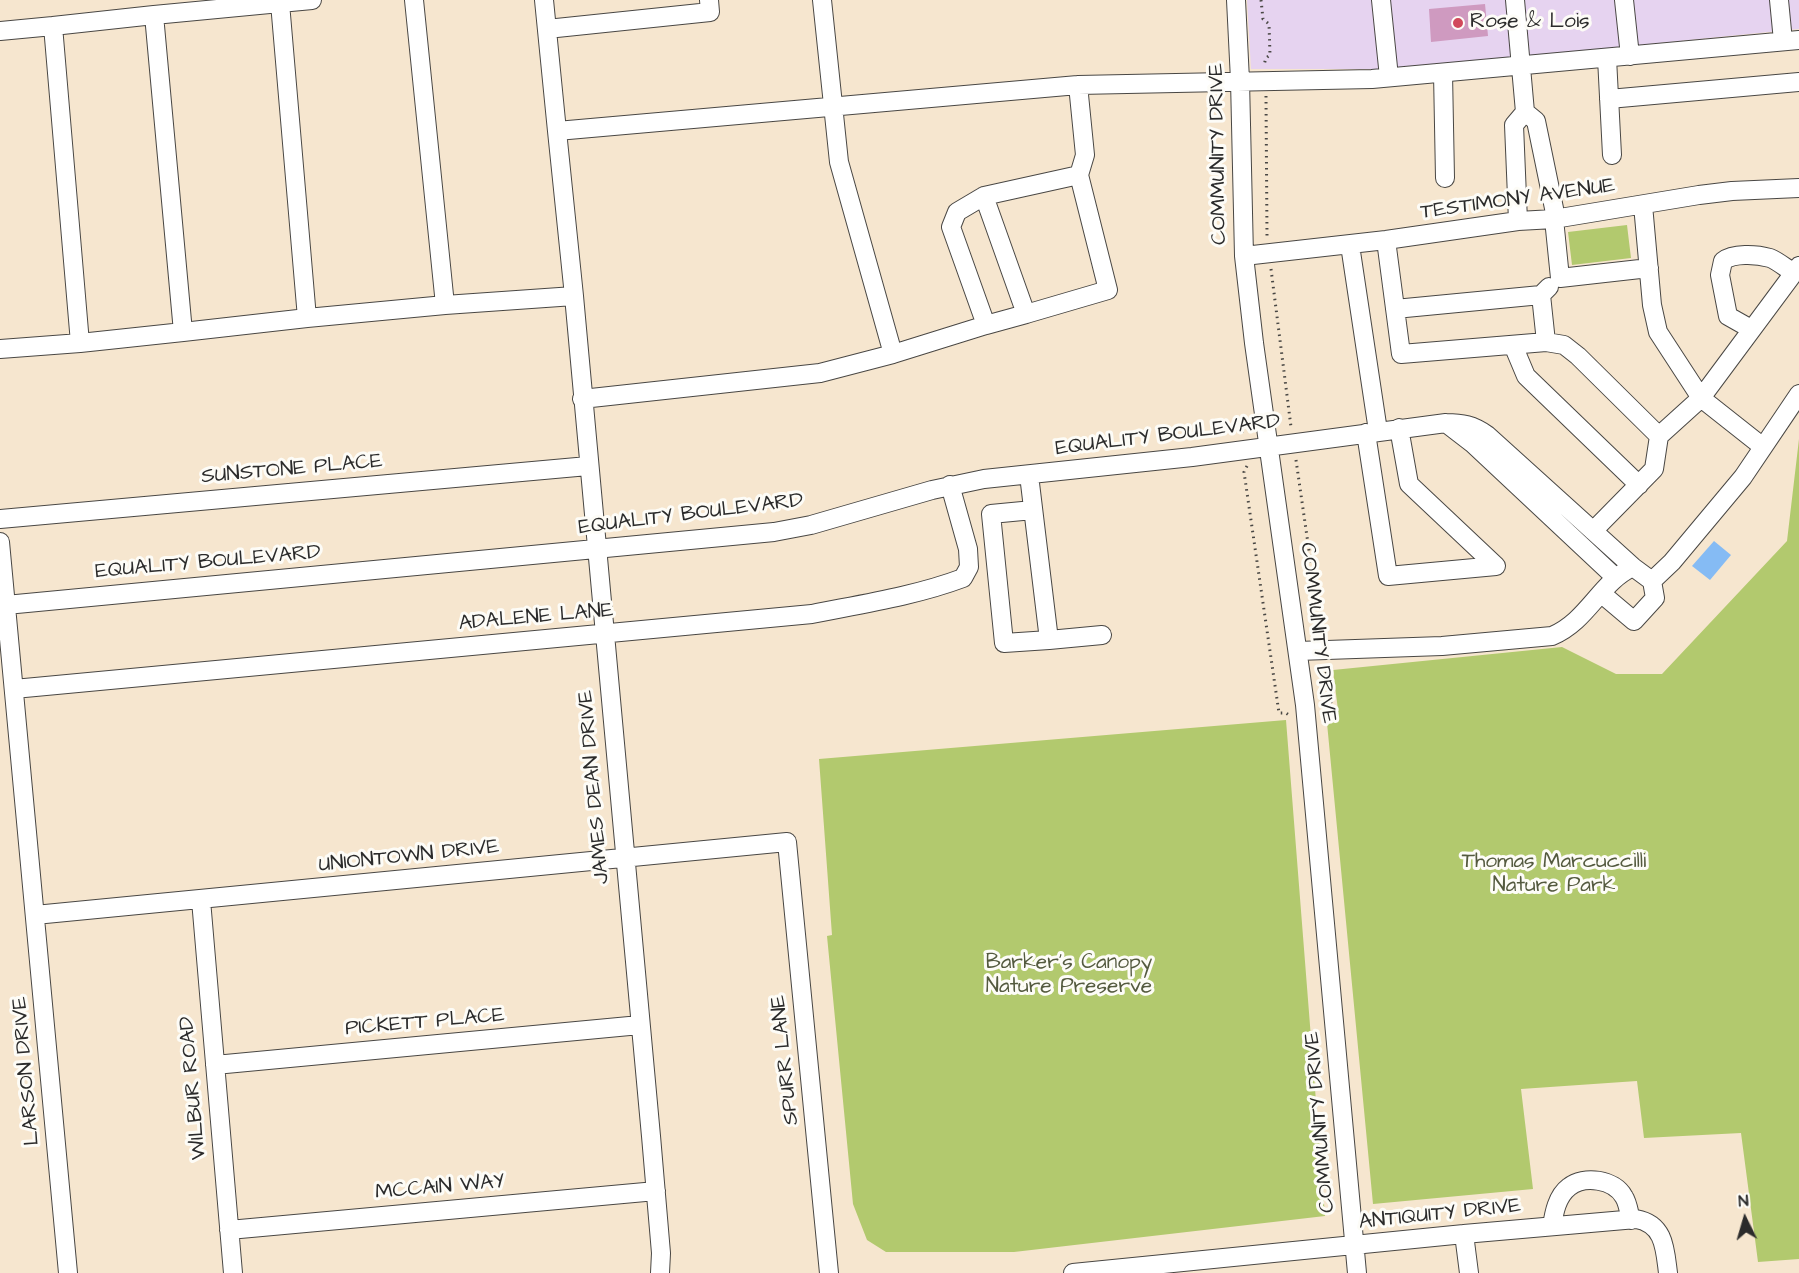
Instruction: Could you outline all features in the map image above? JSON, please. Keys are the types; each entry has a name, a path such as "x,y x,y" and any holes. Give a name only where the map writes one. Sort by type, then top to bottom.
{"street":[{"path":"0,31 312,0"},
{"path":"414,0 445,305"},
{"name":"JAMES DEAN DRIVE","path":"544,0 574,296 656,1191 661,1253 660,1273"},
{"path":"547,29 710,12 709,0"},
{"path":"822,0 839,162 893,354"},
{"name":"COMMUNITY DRIVE","path":"1236,0 1244,256 1306,717 1357,1273"},
{"path":"1381,0 1389,77"},
{"path":"1515,0 1525,112 1515,125 1518,221"},
{"path":"1624,0 1630,56"},
{"path":"557,131 1078,85 1389,77 1791,41 1779,0"},
{"path":"280,3 307,318"},
{"path":"154,15 183,332"},
{"path":"53,26 80,343"},
{"path":"1607,58 1612,154"},
{"path":"1443,73 1445,178"},
{"path":"1609,99 1799,82"},
{"path":"582,399 820,373 893,354 1108,290 1079,175 1085,155 1078,85"},
{"path":"1525,112 1536,121 1555,218 1560,278"},
{"path":"986,325 951,227 957,212 984,196 1079,175"},
{"name":"TESTIMONY AVENUE","path":"1244,256 1350,245 1518,221 1555,218 1732,191 1799,188"},
{"path":"984,196 1026,314"},
{"path":"1643,205 1652,305 1658,332 1701,398 1762,447"},
{"path":"1386,240 1401,354 1546,342 1564,345 1659,436"},
{"path":"1350,245 1388,576 1496,566 1409,484 1400,428"},
{"path":"1593,531 1654,469 1659,436 1701,398 1797,270 1770,258 1752,255 1729,257 1723,261 1720,275 1728,316 1751,329"},
{"path":"1395,309 1541,295 1560,278 1649,268"},
{"path":"1541,295 1546,342"},
{"path":"0,349 80,343 445,305 574,296"},
{"path":"1513,345 1526,376 1639,484"},
{"path":"1602,594 1634,621 1655,598 1652,581 1672,562 1743,477 1799,394"},
{"path":"1446,423 1472,443 1616,578"},
{"name":"EQUALITY BOULEVARD","path":"6,605 774,532 810,525 950,485 984,479 1245,450 1446,423 1465,423 1487,435 1633,567 1652,581"},
{"name":"SUNSTONE PLACE","path":"0,519 588,466"},
{"path":"1029,475 1049,640"},
{"name":"ADALENE LANE","path":"14,689 812,614 919,591 963,578 969,567 968,549 950,485"},
{"path":"1033,510 991,514 1004,643 1102,635"},
{"name":"LARSON DRIVE","path":"0,542 68,1273"},
{"path":"1298,651 1442,646 1543,637 1570,627 1616,578 1633,567"},
{"name":"UNIONTOWN DRIVE","path":"35,915 787,842"},
{"name":"SPURR LANE","path":"787,842 829,1273"},
{"name":"WILBUR ROAD","path":"201,900 232,1273"},
{"name":"PICKETT PLACE","path":"215,1065 640,1025"},
{"path":"1552,1226 1554,1210 1568,1188 1577,1183 1590,1181 1601,1181 1619,1190 1625,1198 1630,1220"},
{"name":"MCCAIN WAY","path":"229,1230 656,1191"},
{"name":"ANTIQUITY DRIVE","path":"1073,1273 1240,1265 1354,1246 1630,1220 1646,1222 1659,1232 1664,1243 1668,1273"},
{"path":"1464,1234 1469,1273"}],"path":[{"path":"1261,0 1263,19 1269,24 1270,55 1264,63 1269,253 1290,420 1324,651"},
{"path":"1290,420 1241,428 1247,467 1244,472 1280,713 1286,713 1294,720"}],"shaded area":[{"path":"1247,0 1799,0 1799,29 1431,66 1376,69 1251,69"}],"green space":[{"path":"1627,225 1631,258 1572,265 1568,232"},
{"name":"Thomas Marcuccilli Nature Park","path":"1799,439 1799,1259 1758,1262 1741,1133 1644,1138 1637,1081 1521,1089 1533,1189 1373,1204 1327,723 1338,710 1333,670 1562,647 1616,674 1662,674 1787,541"},
{"name":"Barker's Canopy Nature Preserve","path":"1286,720 1325,1216 1014,1252 886,1252 867,1240 853,1204 827,936 832,935 819,759"}],"water":[{"path":"1714,541 1731,555 1710,580 1692,566"}],"building":[{"name":"Rose & Lois","path":"1485,4 1488,36 1431,42 1429,9"}],"place":[{"name":"Rose & Lois","path":"1458,23"}]}
